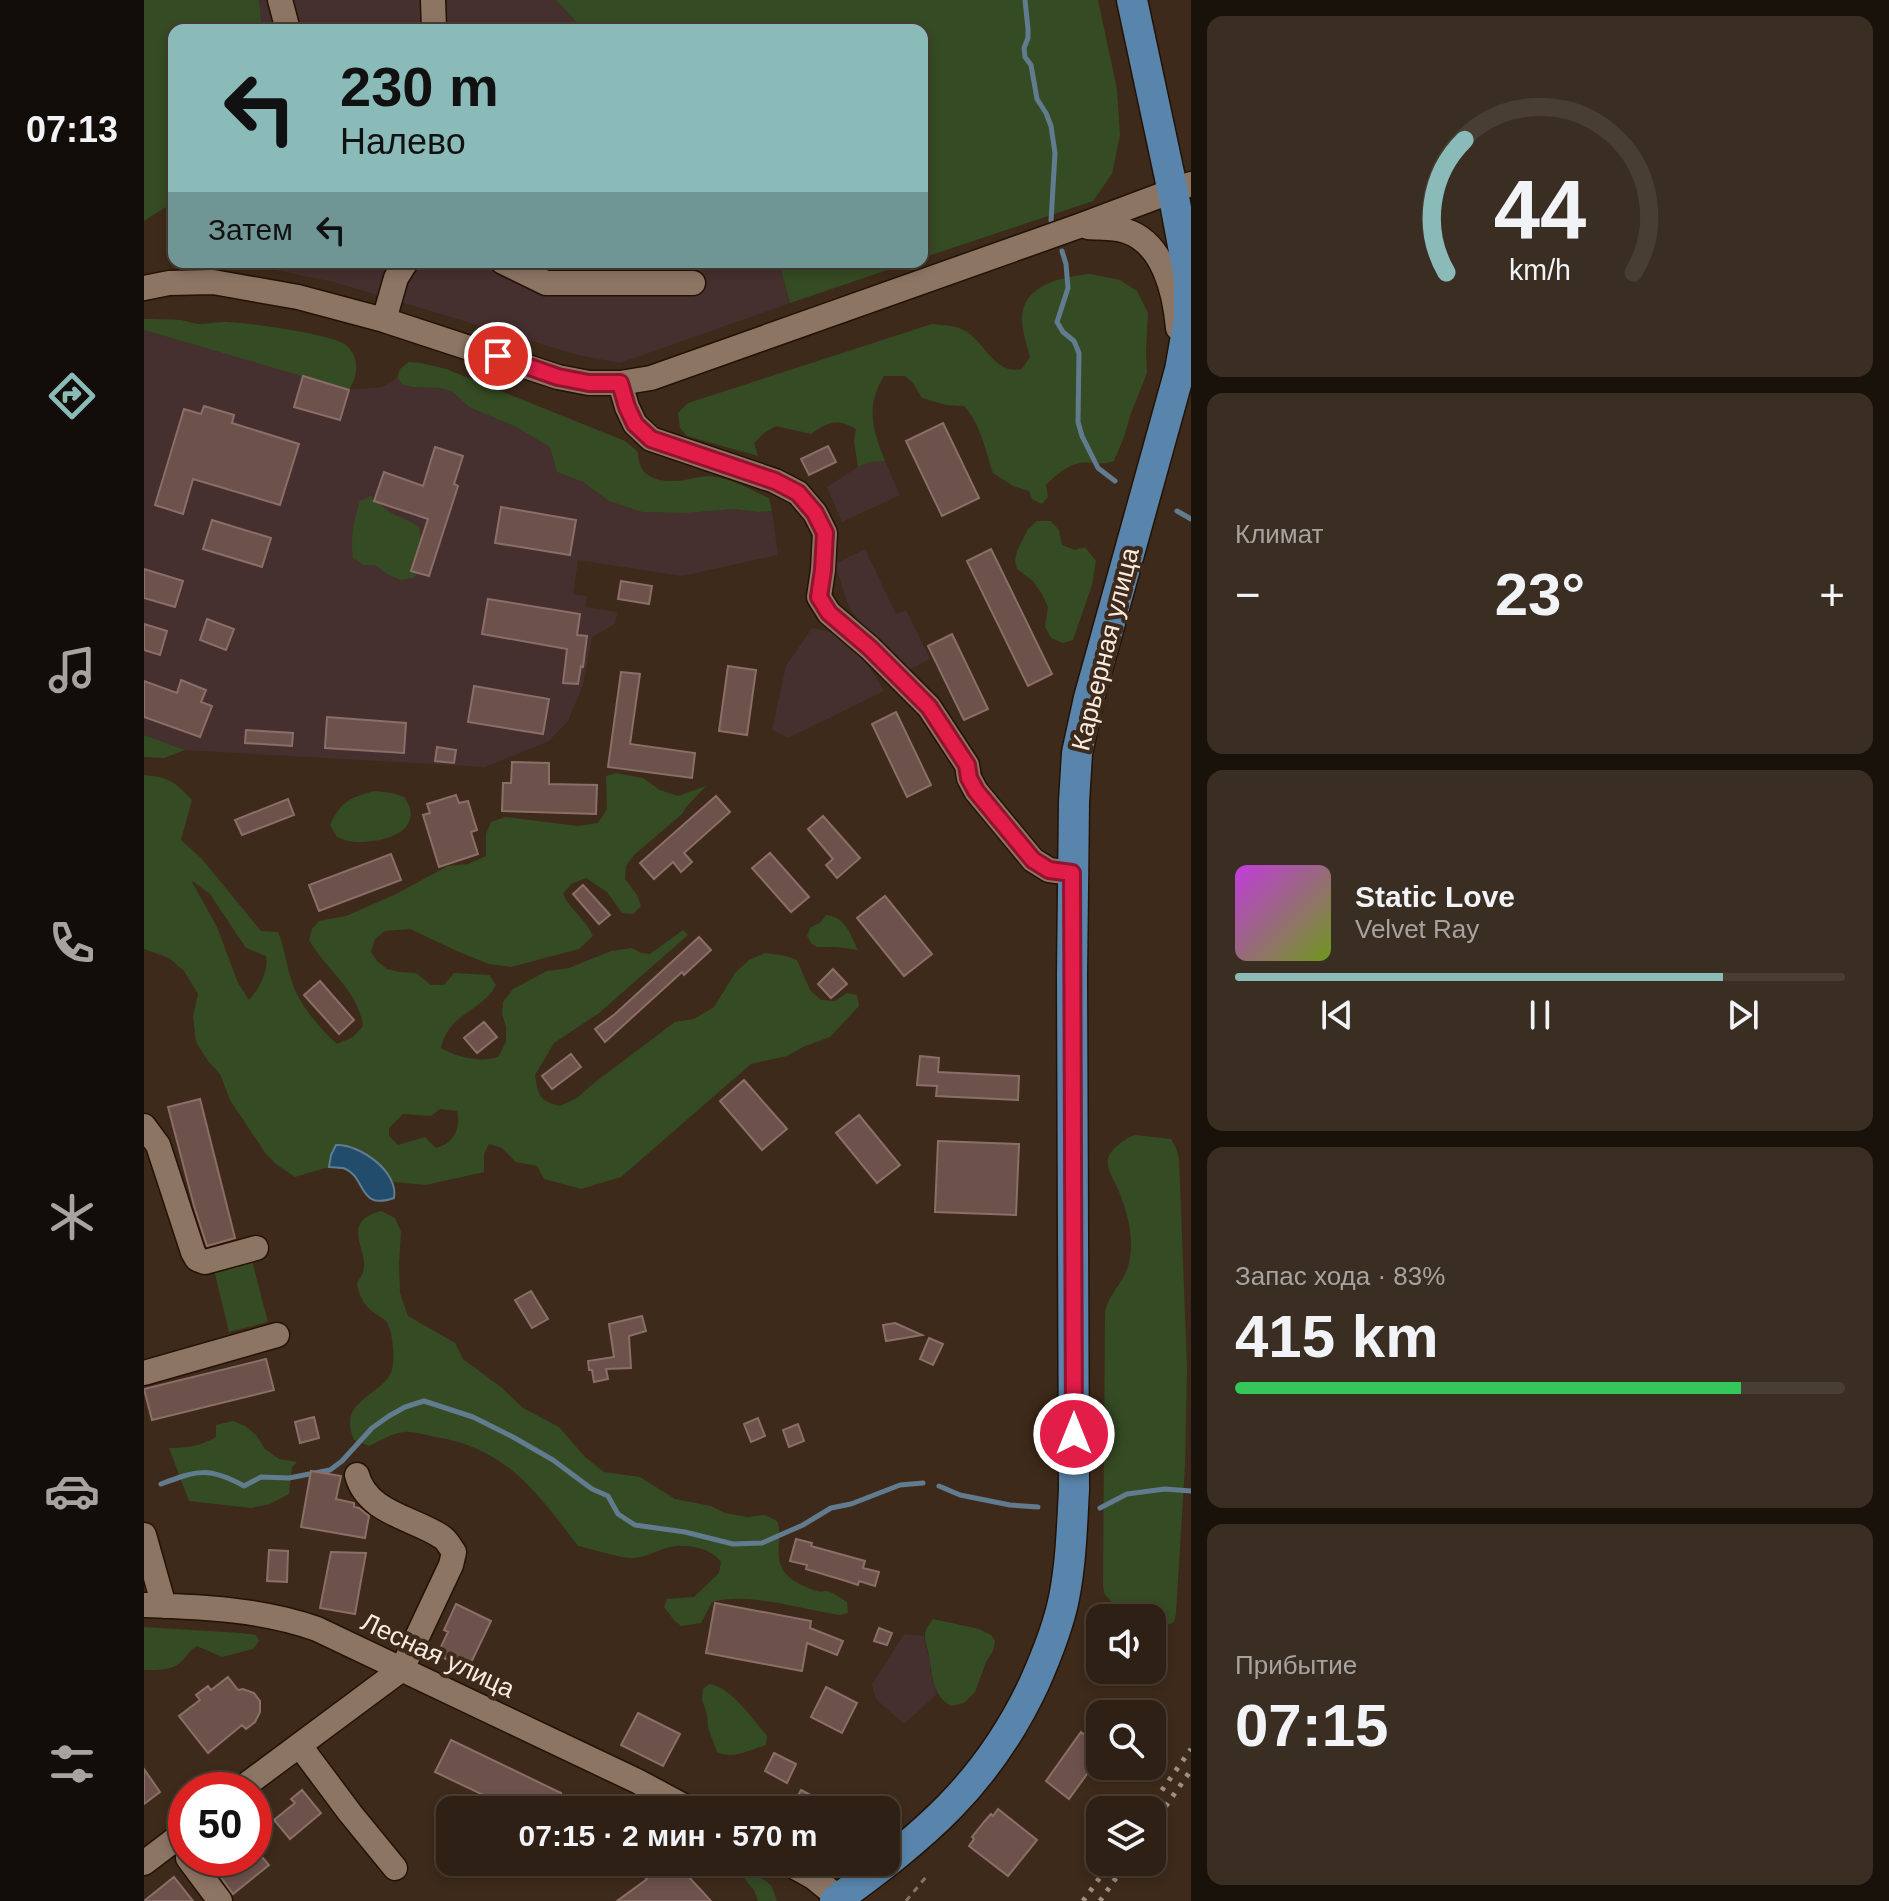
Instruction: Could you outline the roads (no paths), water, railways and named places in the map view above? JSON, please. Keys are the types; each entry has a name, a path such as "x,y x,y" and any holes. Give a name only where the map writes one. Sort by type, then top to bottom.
{"main road":[{"name":"Карьерная улица","path":"839,1900 928,1829 965,1792 994,1756 1020,1713 1041,1667 1064,1599 1074,1489 1072,873 1075,774 1082,728 1180,370 1190,297 1182,188 1132,0"}],"street":[{"path":"280,0 286,24"},
{"path":"433,0 434,24"},
{"path":"144,288 169,283 213,282 298,297 384,320 558,377 589,383 620,383 651,378 1182,188"},
{"path":"1079,226 1129,232 1141,239 1161,263 1170,280 1175,301 1180,370"},
{"path":"213,282 223,268"},
{"path":"384,320 396,278 402,268"},
{"path":"515,268 546,283 693,283"},
{"path":"1180,370 1191,336"},
{"path":"620,383 635,424 651,439 775,481 798,493 815,513 825,533 819,597 829,613 870,648 929,707 967,765 976,791 1033,860 1049,870 1072,873"},
{"path":"144,1126 158,1145 197,1259 205,1262 256,1248"},
{"path":"144,1373 277,1335"},
{"path":"264,1772 402,1669 451,1565 454,1552 445,1538 374,1502 360,1485 357,1475"},
{"path":"144,1535 154,1605"},
{"name":"Лесная улица","path":"154,1605 235,1611 302,1624 665,1796"},
{"path":"300,1746 395,1868"},
{"path":"144,1863 168,1853"},
{"path":"204,1876 220,1901"},
{"path":"811,1876 839,1900"}],"water":[{"path":"336,1145 356,1149 376,1161 390,1179 394,1198 374,1200 351,1172 329,1167"}],"waterway":[{"path":"1025,0 1028,29 1025,57 1031,65 1037,99 1051,126 1055,153 1051,221"},
{"path":"1062,251 1068,288 1057,322 1074,341 1079,353 1078,422 1098,468 1115,481"},
{"path":"1177,511 1191,519"},
{"path":"161,1484 194,1473 212,1473 244,1486 261,1477 289,1478 330,1470 372,1428 405,1407 424,1401 473,1417 553,1460 592,1489 608,1496 618,1514 635,1525 685,1532 733,1544 762,1543 803,1525 831,1508 851,1504 900,1485 923,1483"},
{"path":"939,1486 960,1495 1038,1507"},
{"path":"1100,1508 1127,1494 1165,1489 1191,1491"}],"railway":[{"path":"1158,1796 1191,1749"},
{"path":"1166,1806 1191,1770"},
{"path":"1083,1901 1101,1876"},
{"path":"1100,1901 1117,1876"}]}
